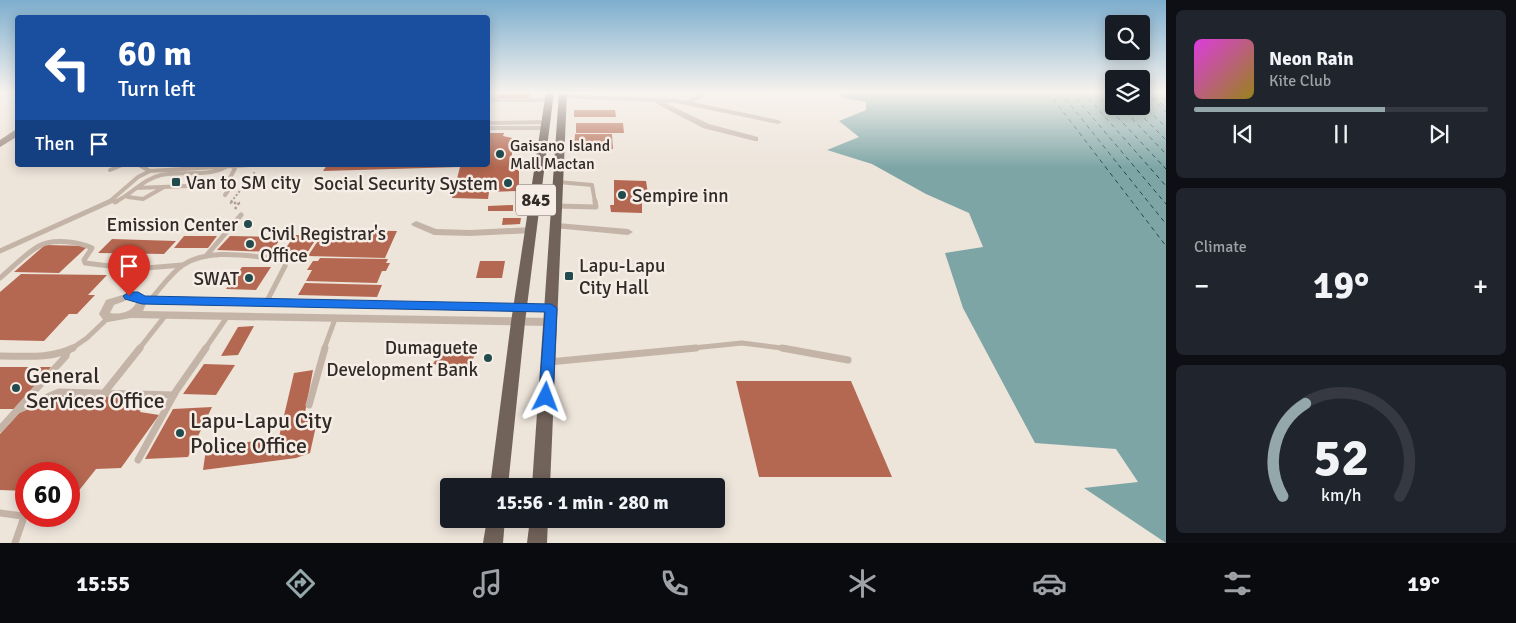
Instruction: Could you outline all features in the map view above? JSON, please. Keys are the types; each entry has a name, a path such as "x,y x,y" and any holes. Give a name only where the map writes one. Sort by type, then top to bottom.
{"main road":[{"name":"845","path":"500,478 519,315 548,117"},
{"name":"845","path":"541,478 561,117"},
{"path":"493,543 495,528"},
{"path":"537,543 538,528"}],"street":[{"path":"689,117 706,126 755,139"},
{"path":"755,117 778,122"},
{"path":"0,144 15,133"},
{"path":"416,224 434,232 470,233 532,230"},
{"path":"556,226 628,232"},
{"path":"147,300 138,310 118,318 108,318 104,314 105,309 110,303 129,296 138,296 147,300 289,304 519,315"},
{"path":"283,318 289,304"},
{"path":"130,314 335,320 551,315"}],"lane":[{"path":"490,123 547,125"},
{"path":"490,128 547,125"},
{"path":"110,170 117,167"},
{"path":"143,167 150,171"},
{"path":"107,204 141,175 150,171 212,167"},
{"path":"0,251 107,204 128,197 136,188 152,178 162,175 213,172 225,167"},
{"path":"225,195 230,188 230,180 236,167"},
{"path":"557,206 596,207 592,185 558,182"},
{"path":"128,188 188,186"},
{"path":"128,197 139,201 146,199 164,187"},
{"path":"206,256 241,214"},
{"path":"0,278 39,246 48,243 88,244 92,248 84,260 85,263 134,269 182,265 206,256 282,259 286,261 266,304"},
{"path":"147,300 182,265"},
{"path":"129,296 136,272 134,269"},
{"path":"104,393 165,316"},
{"path":"0,356 53,356 66,352 81,344 108,318"},
{"path":"138,460 174,395 227,318"},
{"path":"309,406 320,360 335,320"},
{"path":"548,362 742,343 769,344 848,360"},
{"path":"0,429 66,356 66,352"},
{"path":"18,410 59,392 174,395"},
{"path":"0,513 22,516 23,520 15,543"}],"path":[{"path":"241,214 231,214 239,203 231,203 258,167"}],"water":[{"path":"848,117 1166,117 1166,543 1084,488 1138,482 1116,449 1035,443 963,308 945,253 983,247 969,213 926,194 872,164 827,150 859,137 839,121"}],"building":[{"path":"576,123 623,123 624,133 576,133"},
{"path":"490,133 504,133 503,136 512,138 512,163 519,164 519,191 489,192 488,199 452,198 460,167 490,167"},
{"path":"575,134 612,134 613,149 574,150"},
{"path":"326,167 460,167 323,171"},
{"path":"614,180 646,181 649,200 642,200 642,213 611,212 610,205 614,205"},
{"path":"513,205 513,211 488,211 488,206"},
{"path":"503,218 521,218 520,224 502,225"},
{"path":"325,230 397,231 385,258 308,256"},
{"path":"295,235 318,236 307,253 283,252"},
{"path":"184,236 217,236 208,248 174,248"},
{"name":"Civil Registrar's Office","path":"230,236 282,237 271,252 217,250"},
{"path":"112,239 176,241 164,254 98,253"},
{"path":"45,245 88,246 59,273 14,272"},
{"path":"320,258 388,259 386,263 390,263 386,271 382,271 377,283 306,281 312,270 307,270 313,261 318,261"},
{"path":"480,261 505,261 502,278 476,278"},
{"name":"SWAT","path":"242,267 271,267 256,290 226,289"},
{"path":"21,274 107,275 88,295 95,295 77,314 69,314 44,341 0,340 0,292"},
{"path":"305,283 382,285 377,297 298,295"},
{"path":"254,326 238,355 221,356 238,327"},
{"path":"442,348 475,355 466,371 433,364"},
{"path":"204,364 235,365 216,395 183,394"},
{"name":"General Services Office","path":"0,367 51,367 14,409 0,409"},
{"path":"313,370 304,418 318,417 310,453 296,458 203,470 206,449 279,437 294,373"},
{"path":"736,381 851,381 892,477 759,477"},
{"path":"59,395 148,397 140,412 159,415 121,468 96,469 80,489 80,462 15,462 15,491 0,490 0,434 22,410 42,408 49,405"},
{"name":"Lapu-Lapu City Police Office","path":"212,407 188,457 145,459 173,409"}],"ferry route":[{"path":"1067,117 1166,246"},
{"path":"1080,117 1166,224"},
{"path":"1092,117 1166,204"},
{"path":"1105,117 1166,186"},
{"path":"1118,117 1166,169"},
{"path":"1131,117 1166,154"},
{"path":"1143,117 1166,140"},
{"path":"1156,117 1166,127"}],"place":[{"name":"Gaisano Island Mall Mactan","path":"500,154"},
{"name":"Van to SM city","path":"176,182"},
{"name":"Social Security System","path":"508,183"},
{"name":"Sempire inn","path":"622,195"},
{"name":"Emission Center","path":"248,224"},
{"name":"Civil Registrar's Office","path":"250,244"},
{"name":"Lapu-Lapu City Hall","path":"569,276"},
{"name":"SWAT","path":"249,278"},
{"name":"Dumaguete Development Bank","path":"488,358"},
{"name":"General Services Office","path":"16,388"},
{"name":"Lapu-Lapu City Police Office","path":"180,433"}],"route":[{"path":"129,296 138,296 142,300 551,308 546,397"}]}
